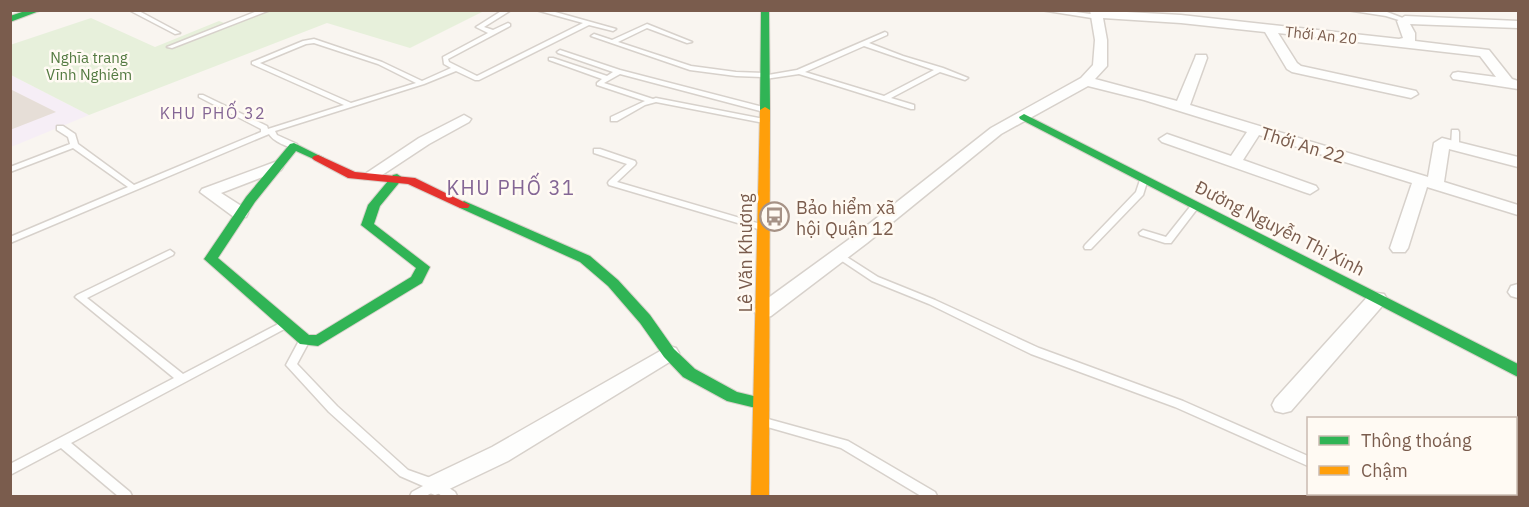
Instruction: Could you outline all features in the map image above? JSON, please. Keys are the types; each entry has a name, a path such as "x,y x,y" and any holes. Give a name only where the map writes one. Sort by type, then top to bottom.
{"street":[{"path":"10,19 38,10"},
{"name":"Lê Văn Khương","path":"760,496 760,403 764,311 765,10"},
{"path":"1485,10 1512,24"},
{"path":"764,311 996,131 1086,81 1100,66 1101,40 1097,14"},
{"name":"Thới An 20","path":"1097,14 1181,19 1484,53 1513,84"},
{"path":"1399,43 1409,41 1409,33 1403,21 1405,20 1512,24"},
{"path":"1269,29 1292,66 1297,69 1411,94"},
{"path":"1182,107 1202,58"},
{"path":"1458,76 1513,84"},
{"name":"Thới An 22","path":"1086,81 1182,107 1518,210"},
{"name":"Đường Nguyễn Thị Xinh","path":"1024,117 1518,371"},
{"path":"369,176 464,119"},
{"path":"1234,163 1254,130"},
{"path":"1167,139 1310,189"},
{"path":"1399,248 1413,210 1428,183 1442,143 1455,139 1518,162"},
{"path":"398,178 380,194 372,206 367,225 423,267 422,272 417,280 318,340 305,340 211,259 240,213 294,146 352,174 398,178 411,181 585,259 613,283 645,318 669,353 689,373 716,390 733,397 760,403"},
{"path":"240,213 208,192 275,167"},
{"path":"1283,405 1377,298"},
{"path":"443,491 500,454 669,353"}],"lane":[{"path":"132,10 177,33"},
{"path":"170,47 267,10"},
{"path":"492,32 478,27 508,10"},
{"path":"539,10 613,29"},
{"path":"1044,10 1097,14"},
{"path":"1350,10 1387,14 1405,20"},
{"path":"508,25 445,58 446,63 477,79 588,23"},
{"path":"612,42 647,26 689,42"},
{"path":"594,36 690,68 765,76 799,72 885,34"},
{"path":"350,105 254,63 305,42 314,41 380,63 422,82"},
{"path":"863,43 892,56 965,78"},
{"path":"546,44 619,72 765,116"},
{"path":"550,58 607,78"},
{"path":"10,240 268,132 458,68"},
{"path":"884,99 941,69"},
{"path":"619,72 599,84 650,100 765,116"},
{"path":"799,72 911,108"},
{"path":"201,96 294,146"},
{"path":"614,119 650,100"},
{"path":"60,128 72,136 74,145 134,188"},
{"path":"10,170 74,145"},
{"path":"597,151 632,163 612,183 763,228"},
{"path":"1088,247 1140,193 1144,178"},
{"path":"1143,233 1168,242 1196,205"},
{"path":"170,253 80,297 182,379"},
{"path":"839,255 875,279 932,302 1035,351 1179,404 1307,461"},
{"path":"10,470 286,324"},
{"path":"305,340 291,365 333,409 404,473 443,491"},
{"path":"760,421 844,444 931,496"},
{"path":"63,443 126,496"},
{"path":"416,496 443,491"}],"shaded area":[{"path":"11,75 89,115 11,147"}],"green space":[{"name":"Nghĩa trang Vĩnh Nghiêm","path":"262,11 484,11 410,48 327,23 89,115 11,75 10,45 91,18 155,47 219,21 227,24"}],"building":[{"path":"10,89 56,112 10,130"}],"traffic: fast":[{"path":"10,19 38,10"},
{"path":"765,10 765,110"},
{"path":"1024,117 1518,371"},
{"path":"318,158 294,146 250,200 211,259 305,340 318,341 417,280 423,267 367,225 374,205 397,178"},
{"path":"464,205 585,259 613,283 645,319 669,353 689,373 733,397 760,403"}],"traffic: slow":[{"path":"760,496 765,110"}],"traffic: jam":[{"path":"318,158 352,175 411,181 464,205"}],"place":[{"name":"Bảo hiểm xã hội Quận 12","path":"775,217"}],"district":[{"name":"KHU PHỐ 32","path":"213,113"},
{"name":"KHU PHỐ 31","path":"511,187"}]}
